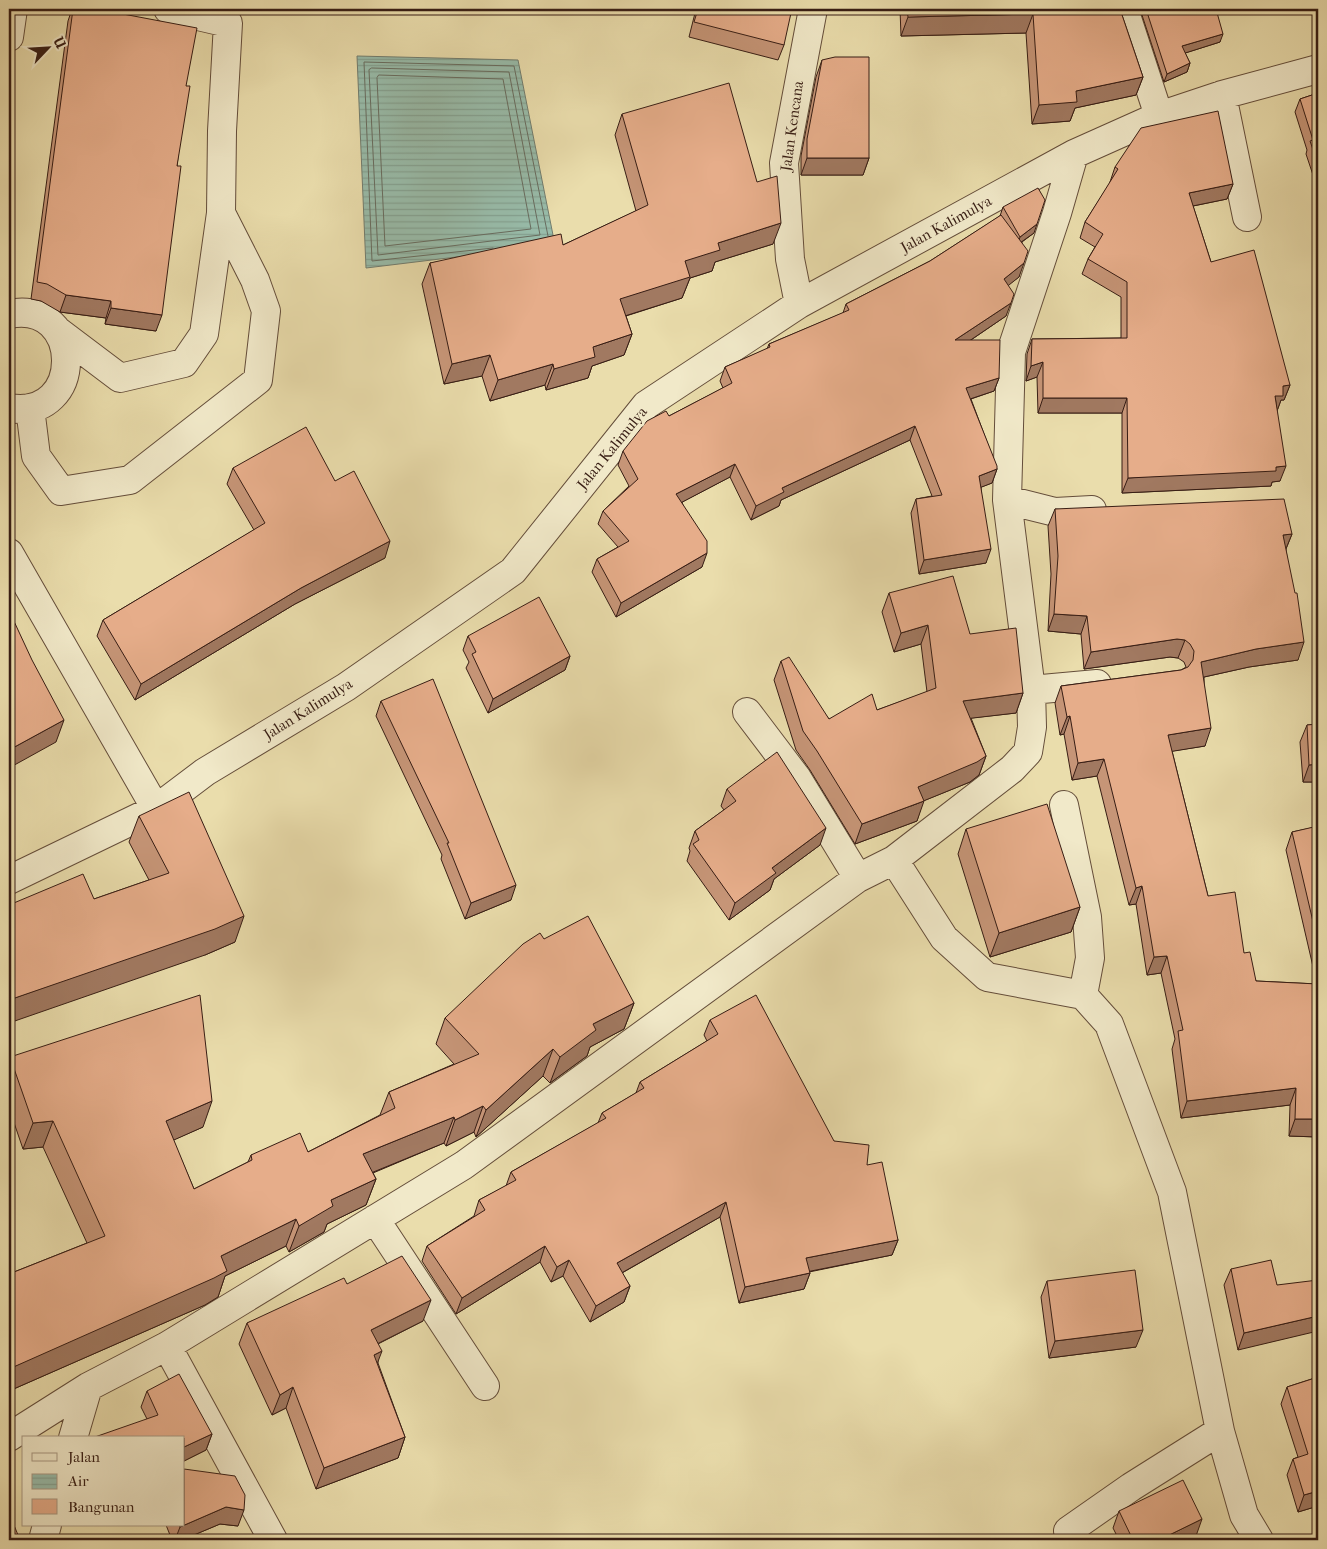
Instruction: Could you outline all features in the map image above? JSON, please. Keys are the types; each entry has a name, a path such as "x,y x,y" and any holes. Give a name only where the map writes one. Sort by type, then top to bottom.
{"street":[{"path":"9,37 13,9"},
{"path":"9,314 23,311 42,317 120,378 184,363 204,334 221,213 222,131 228,23 168,9"},
{"name":"Jalan Kencana","path":"799,304 790,259 784,162 813,9"},
{"path":"1124,9 1159,116"},
{"name":"Jalan Kalimulya","path":"9,880 156,809 205,772 346,687 513,571 646,405 799,304 1074,154 1159,116 1222,94 1318,69"},
{"path":"1222,94 1247,217"},
{"path":"9,1437 88,1387 166,1346 464,1165 858,878 894,860 1012,769 1028,752 1032,727 1031,690 1007,500 1010,352 1057,213 1074,154"},
{"path":"59,332 65,346 67,360 61,387 40,405 19,408 36,456 61,491 130,480 258,380 266,311 255,280 221,213"},
{"path":"1007,500 1055,512 1113,509"},
{"path":"9,553 156,809"},
{"path":"1031,690 1124,680"},
{"path":"747,712 796,778 858,878"},
{"path":"1064,805 1087,917 1090,958 1083,995"},
{"path":"894,860 944,938 987,977 1083,995 1109,1024 1172,1192 1220,1431 1244,1515 1258,1540"},
{"path":"375,1219 485,1386"},
{"path":"166,1346 273,1540"},
{"path":"74,1436 88,1387"},
{"path":"1071,1540 1068,1531 1131,1487 1220,1431"},
{"path":"42,1540 47,1526"}],"water":[{"path":"357,56 518,60 555,245 366,268"}],"building":[{"path":"73,9 123,11 123,14 197,28 186,86 190,86 177,166 181,166 162,315 111,308 111,301 66,295 47,284 37,282"},
{"path":"698,9 774,9 791,13 784,45 694,22"},
{"path":"907,9 1120,9 1143,77 1076,91 1077,102 1039,105 1033,14 908,17"},
{"path":"1146,9 1216,9 1223,34 1182,46 1190,63 1167,74"},
{"path":"835,57 869,57 869,158 807,158 807,139 822,60"},
{"path":"729,83 757,182 777,176 781,223 718,243 720,250 685,261 690,277 620,299 632,334 593,347 595,357 554,369 553,364 498,380 490,355 452,364 430,263 561,234 563,245 648,205 622,114"},
{"path":"1318,93 1318,164 1310,141 1313,140 1300,99"},
{"path":"1218,111 1233,184 1189,193 1211,262 1254,250 1290,385 1283,386 1283,396 1275,396 1286,466 1276,467 1276,471 1128,478 1127,398 1043,398 1043,362 1031,366 1032,339 1127,338 1127,282 1088,259 1103,234 1085,222 1118,169 1115,167 1141,128"},
{"path":"1038,188 1045,200 1037,224 1020,237 1003,207"},
{"path":"1001,215 1028,251 1024,263 1004,279 1014,294 1011,303 955,340 1000,340 999,378 966,388 997,466 997,469 979,476 991,549 924,560 916,499 942,495 915,426 782,488 784,492 756,506 735,464 676,494 707,541 707,553 621,603 597,559 629,541 603,511 638,479 623,451 647,421 666,411 669,416 732,383 725,367 770,347 769,344 849,310 846,304 930,261"},
{"path":"306,427 335,481 354,471 390,541 301,588 141,684 103,620 265,523 233,468"},
{"path":"1284,499 1292,534 1283,535 1295,593 1297,593 1304,642 1256,649 1201,662 1211,728 1168,735 1208,896 1235,892 1244,953 1250,952 1256,981 1318,984 1318,1119 1295,1119 1296,1088 1187,1101 1178,1031 1183,1030 1167,956 1154,957 1142,886 1136,888 1104,759 1078,763 1070,716 1067,717 1061,686 1181,670 1188,667 1193,660 1194,651 1185,640 1177,639 1091,652 1087,616 1054,614 1058,556 1055,509"},
{"path":"953,576 970,634 1016,628 1023,693 963,701 986,756 977,762 918,787 924,801 862,824 803,731 781,661 789,657 829,719 872,694 877,710 936,688 928,625 901,633 889,593"},
{"path":"539,597 570,656 493,699 472,654 476,652 468,636"},
{"path":"12,617 32,660 64,720 9,750 9,618"},
{"path":"433,679 516,885 471,903 447,843 449,843 381,701"},
{"path":"1318,724 1318,764 1309,765 1307,725"},
{"path":"777,752 826,828 772,868 776,873 735,903 693,844 699,840 695,831 736,801 727,789"},
{"path":"189,792 244,916 215,929 9,1000 9,905 83,874 94,899 169,873 139,816"},
{"path":"1047,804 1080,907 999,933 966,829"},
{"path":"1318,826 1318,943 1292,832"},
{"path":"588,916 634,1003 593,1024 596,1030 560,1057 553,1049 486,1110 483,1106 455,1120 454,1117 363,1154 376,1179 331,1200 333,1206 299,1226 296,1219 221,1256 227,1271 9,1369 9,1274 105,1236 53,1121 33,1123 10,1057 200,995 212,1101 166,1121 194,1189 252,1160 251,1155 300,1133 308,1152 395,1108 389,1092 479,1054 445,1018 523,944 540,933 544,939"},
{"path":"756,995 834,1141 869,1145 867,1165 882,1162 898,1240 806,1258 810,1273 745,1287 726,1202 617,1263 630,1286 596,1306 569,1260 557,1267 545,1246 462,1298 427,1246 485,1210 479,1200 516,1180 511,1172 606,1118 602,1113 644,1088 640,1082 718,1034 710,1020"},
{"path":"402,1256 431,1300 371,1330 382,1351 374,1355 405,1437 324,1468 293,1387 280,1395 247,1323 344,1278 347,1284"},
{"path":"1271,1260 1277,1285 1318,1280 1318,1316 1244,1333 1231,1269"},
{"path":"1135,1270 1143,1330 1055,1341 1047,1281"},
{"path":"179,1374 212,1434 185,1447 185,1436 98,1436 158,1415 147,1391"},
{"path":"1318,1377 1318,1491 1304,1495 1293,1459 1308,1454 1287,1387"},
{"path":"185,1469 235,1476 245,1495 244,1510 226,1507 185,1525"},
{"path":"1183,1480 1202,1519 1159,1540 1133,1540 1119,1511"},
{"path":"9,1513 18,1535 9,1539"}]}
